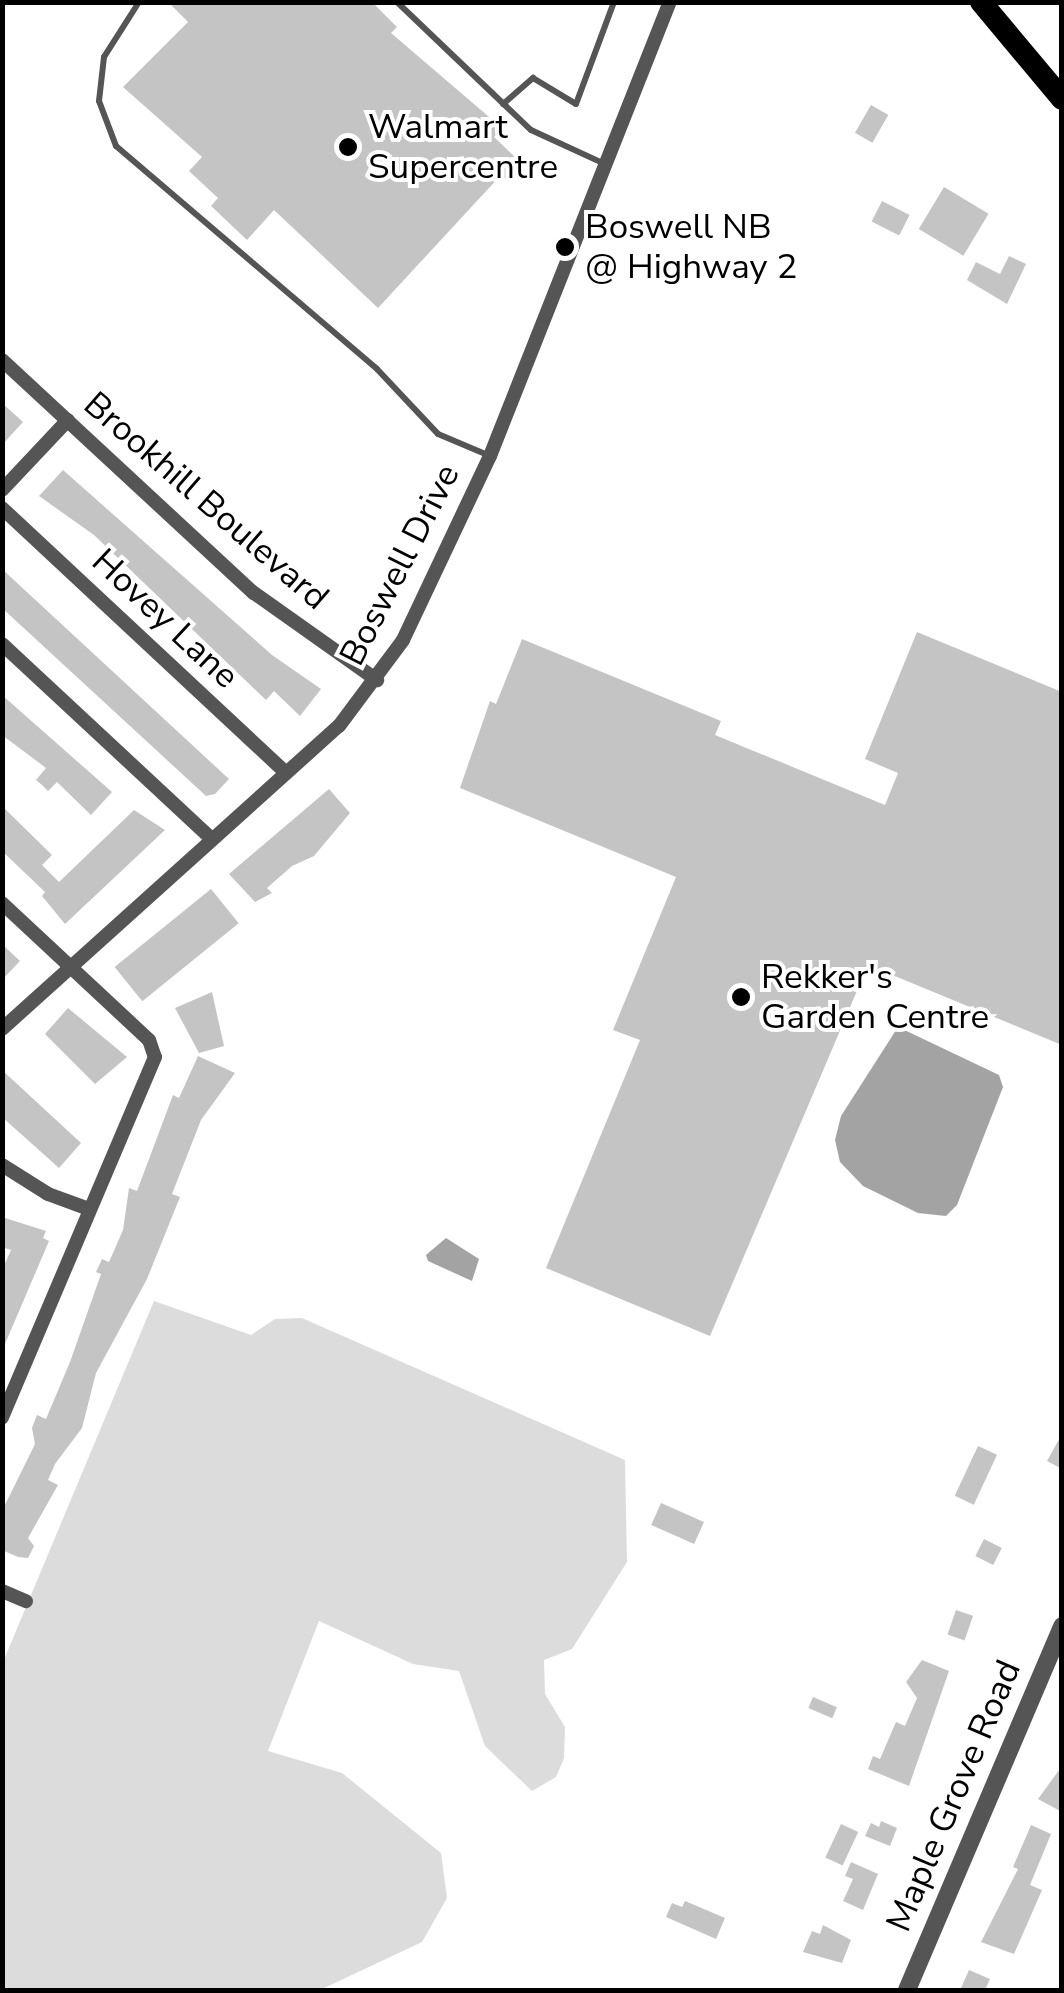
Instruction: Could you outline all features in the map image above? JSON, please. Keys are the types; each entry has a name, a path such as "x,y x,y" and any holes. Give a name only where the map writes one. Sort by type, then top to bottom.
{"main road":[{"path":"981,2 1062,99"}],"street":[{"name":"Boswell Drive","path":"2,1028 340,726 377,680 420,607 490,456 609,166 670,2"},
{"name":"Brookhill Boulevard","path":"2,360 254,593 377,680"},
{"path":"2,490 68,420"},
{"name":"Hovey Lane","path":"2,508 286,773"},
{"path":"2,644 211,838"},
{"path":"2,903 149,1040 155,1057 2,1418"},
{"path":"5,1174 89,1208"},
{"path":"2,1590 26,1601"},
{"name":"Maple Grove Road","path":"907,1990 1062,1626"}],"lane":[{"path":"139,2 104,56 100,101 116,146 377,370 438,434 490,456"},
{"path":"397,2 531,130 609,166"},
{"path":"504,104 532,78 576,104 614,2"}],"shaded area":[{"path":"898,1027 999,1075 1003,1087 957,1205 946,1216 918,1213 863,1186 840,1162 835,1140 841,1116"},
{"path":"446,1238 479,1259 472,1281 428,1261 426,1255"},
{"path":"154,1301 251,1335 275,1319 302,1318 625,1460 627,1562 572,1649 544,1660 545,1694 565,1727 564,1758 556,1777 532,1791 485,1746 459,1671 413,1664 319,1621 268,1751 342,1773 441,1853 447,1898 422,1942 320,1990 3,1990 3,1662"}],"building":[{"name":"Walmart Supercentre","path":"168,2 372,2 397,27 391,33 502,128 494,137 517,159 514,170 506,179 501,175 378,308 274,210 247,240 211,206 218,198 189,171 202,157 123,87 188,22"},
{"path":"871,105 888,115 872,143 855,133"},
{"path":"944,187 989,214 963,256 919,229"},
{"path":"882,201 910,215 899,236 872,221"},
{"path":"1009,256 1026,264 1007,304 967,280 976,262 1000,274"},
{"path":"2,403 23,422 2,445"},
{"path":"63,470 272,655 321,689 300,716 274,691 266,700 94,535 39,496"},
{"path":"2,569 229,779 215,794 206,796 2,608"},
{"name":"Rekker's Garden Centre","path":"917,632 1062,692 1062,1045 868,965 710,1336 546,1268 640,1040 613,1030 676,877 460,788 490,701 496,704 522,639 721,721 715,735 885,805 898,773 865,759"},
{"path":"2,695 112,792 91,815 57,782 48,791 36,780 46,768 2,735"},
{"path":"329,789 350,813 314,856 292,866 267,888 272,893 255,902 229,874"},
{"path":"2,806 52,855 42,865 59,882 134,810 165,830 65,924 42,896 45,892 2,851"},
{"path":"211,889 239,923 142,1001 115,967"},
{"path":"2,944 20,961 2,980"},
{"path":"212,992 224,1046 199,1053 175,1008"},
{"path":"68,1008 127,1057 95,1084 45,1034"},
{"path":"198,1056 235,1073 201,1120 172,1194 180,1197 147,1279 96,1373 82,1428 48,1480 58,1485 28,1538 34,1546 28,1558 18,1557 2,1550 2,1511 35,1444 32,1428 37,1415 46,1419 70,1362 101,1274 96,1272 102,1259 109,1262 123,1230 129,1188 137,1191 173,1095 179,1098"},
{"path":"2,1070 81,1143 59,1168 2,1117"},
{"path":"2,1217 46,1231 43,1238 49,1241 2,1351 2,1270 11,1250 2,1247"},
{"path":"1062,1434 1062,1469 1047,1461"},
{"path":"978,1446 997,1455 974,1505 955,1496"},
{"path":"661,1503 704,1522 694,1544 651,1525"},
{"path":"984,1539 1002,1548 993,1565 975,1556"},
{"path":"956,1610 973,1616 965,1640 948,1635"},
{"path":"922,1660 949,1671 909,1786 868,1769 873,1756 880,1759 896,1722 905,1726 917,1698 906,1682"},
{"path":"813,1697 837,1707 832,1718 808,1708"},
{"path":"1062,1766 1062,1812 1038,1799"},
{"path":"881,1821 897,1828 890,1846 865,1836 871,1823 879,1827"},
{"path":"841,1824 858,1832 843,1866 825,1858"},
{"path":"1031,1825 1051,1834 1030,1885 1042,1890 1014,1954 981,1942 1018,1869 1013,1867"},
{"path":"851,1862 878,1874 863,1910 843,1901 853,1879 845,1876"},
{"path":"685,1901 725,1918 716,1939 666,1917 672,1903 682,1907"},
{"path":"823,1925 851,1940 842,1963 803,1952 812,1931 820,1934"},
{"path":"969,1970 990,1979 985,1990 960,1990"}],"place":[{"name":"Walmart Supercentre","path":"348,147"},
{"name":"Boswell NB @ Highway 2","path":"565,247"},
{"name":"Rekker's Garden Centre","path":"741,997"}]}
